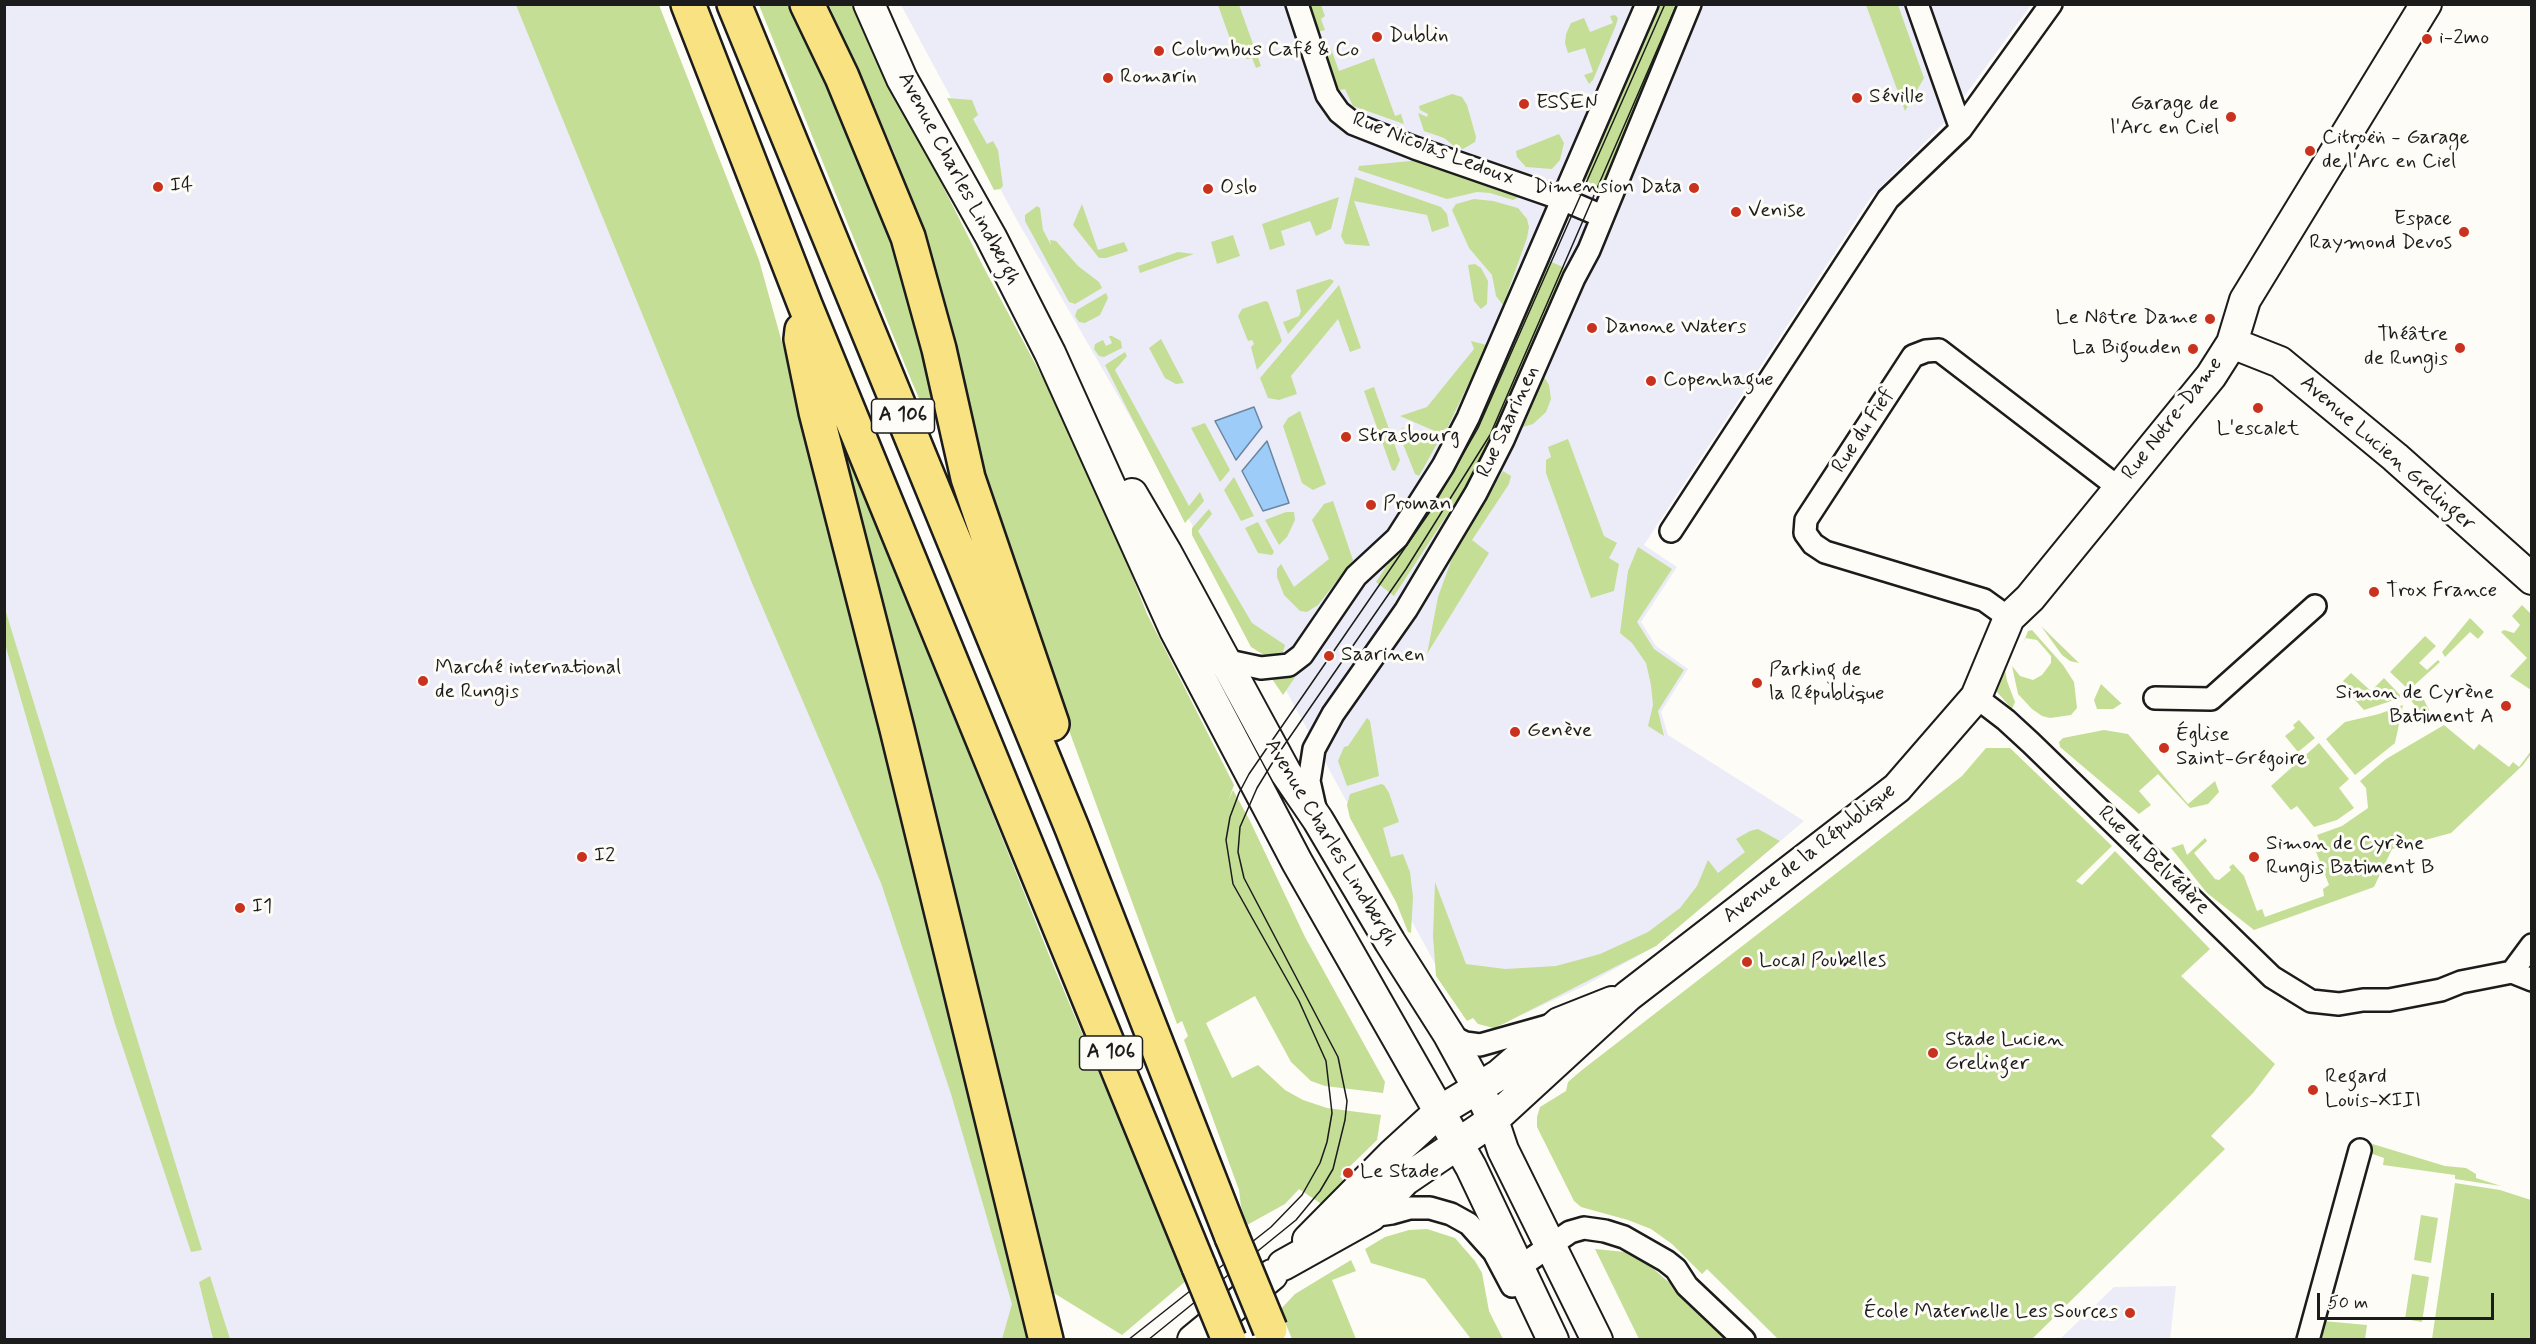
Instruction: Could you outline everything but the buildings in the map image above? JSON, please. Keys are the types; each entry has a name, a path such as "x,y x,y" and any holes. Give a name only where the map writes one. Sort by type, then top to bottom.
{"highway":[{"name":"A 106","path":"688,4 805,305 1229,1340"},
{"name":"A 106","path":"734,4 1072,828 1272,1334"},
{"path":"807,4 851,97 908,237 939,349 968,478 1080,808 1072,828"},
{"path":"805,305 801,339 816,412 897,729 1046,1340"}],"main road":[{"name":"Avenue Charles Lindbergh","path":"869,4 902,79 991,237 1050,353 1181,641 1297,862 1458,1144 1553,1340"},
{"name":"Rue Notre-Dame","path":"1976,697 2009,618 2030,598 2196,396 2232,343 2245,300 2426,4"},
{"name":"Avenue Lucien Grelinger","path":"2232,343 2280,362 2395,457 2532,579"},
{"name":"Avenue Charles Lindbergh","path":"1050,353 1166,552 1286,773 1318,820 1390,942 1449,1035 1478,1088 1493,1120 1503,1150 1597,1340"},
{"name":"Avenue de la République","path":"1284,1265 1371,1216 1405,1180 1493,1120 1532,1087 1628,996 1897,788 1976,697"},
{"name":"Avenue de la République","path":"1284,1265 1393,1154 1440,1111 1505,1071 1559,1023 1628,996"},
{"path":"1193,1340 1284,1265"}],"street":[{"name":"Rue Nicolas Ledoux","path":"1297,4 1327,95 1339,112 1354,124 1415,148 1562,199 1602,216"},
{"name":"Rue Saarinen","path":"1224,660 1261,668 1289,665 1302,655 1356,576 1397,538 1443,466 1468,418 1647,4"},
{"name":"Rue Saarinen","path":"1318,820 1309,781 1314,749 1333,714 1406,610 1476,493 1503,440 1574,278 1589,250 1690,4"},
{"path":"1917,4 1960,129"},
{"path":"1671,531 1888,199 1960,129 2051,4"},
{"name":"Rue du Fief","path":"2009,618 1984,600 1825,552 1813,544 1805,533 1806,520 1913,356 1926,351 1939,350 2119,488"},
{"path":"2155,698 2211,699 2315,606"},
{"name":"Rue du Belvédère","path":"1976,697 2006,720 2272,977 2311,1001 2340,1004 2363,1000 2389,1000 2512,972"},
{"path":"2532,945 2512,972 2532,980"},
{"name":"Avenue de la République","path":"1449,1035 1465,1043 1480,1045 1559,1023"},
{"path":"2308,1340 2360,1150"},
{"path":"1371,1216 1392,1214 1410,1208 1430,1208 1451,1214 1469,1224 1494,1252 1532,1323 1544,1340"},
{"path":"1518,1268 1570,1232 1584,1228 1615,1234 1648,1249 1676,1269 1687,1286 1744,1340"}],"shaded area":[{"name":"Marché international de Rungis","path":"5,5 609,5 951,1053 1021,1339 5,1340"},
{"path":"901,5 2031,5 1947,120 1871,197 1644,545 1677,567 1641,622 1656,646 1688,669 1661,712 1668,735 1804,821 1656,946 1586,985 1524,1014 1452,995 1263,648 1018,222"},
{"name":"École Maternelle Les Sources","path":"2176,1286 2170,1339 2060,1339 2114,1287"}],"green space":[{"path":"516,5 659,5 759,260 864,637 1033,1339 1002,1339 1012,1304 951,1094 881,883 752,583"},
{"path":"759,5 792,5 865,151 939,395 932,405 921,403"},
{"path":"829,5 852,5 983,266 1117,517 1112,525 1147,614 1234,785 1228,801 1233,790 1305,937 1385,1082 1383,1093 1325,1086 1311,1081 1291,1062 1255,996 1206,1023 1232,1078 1258,1065 1285,1090 1303,1100 1327,1108 1381,1115 1377,1140 1340,1176 1345,1183 1323,1205 1299,1189 1285,1204 1247,1225 1239,1190 1184,1040 1188,1036 1182,1021 1177,1024 1027,616 989,487 917,217 894,152"},
{"path":"1218,5 1239,5 1261,66 1256,68 1252,58 1247,59 1234,50"},
{"path":"1307,5 1321,5 1325,16 1321,19 1325,30 1317,32"},
{"path":"1659,5 1684,5 1600,196 1585,177"},
{"path":"1866,5 1898,5 1924,78 1905,111"},
{"path":"1615,15 1618,18 1616,25 1593,80 1589,84 1584,75 1593,72 1585,48 1568,53 1565,43 1566,34 1571,23 1584,18 1590,32 1613,23 1610,16"},
{"path":"1330,46 1339,71 1374,58 1395,116 1401,114 1404,124 1353,106 1345,89 1335,91 1320,49"},
{"path":"1452,94 1462,97 1467,105 1476,137 1475,142 1463,149 1455,147 1444,138 1424,131 1418,113 1427,117 1428,114 1420,110 1419,106"},
{"path":"947,98 972,100 978,115 973,119 987,144 993,141 998,150 1003,186 1000,189 994,190"},
{"path":"1559,134 1564,143 1560,160 1552,169 1526,167 1517,157 1516,151"},
{"path":"1421,160 1521,196 1513,200 1490,193 1477,192 1447,199 1358,170 1359,166"},
{"path":"1355,177 1441,207 1447,214 1449,226 1432,232 1427,215 1354,201 1370,246 1345,244 1341,236"},
{"path":"1339,197 1331,229 1316,236 1310,221 1281,231 1285,245 1270,250 1262,224"},
{"path":"1474,199 1493,201 1518,208 1527,219 1529,227 1527,238 1503,305 1496,296 1492,275 1469,248 1452,210 1456,204"},
{"path":"1082,204 1098,250 1124,242 1128,251 1099,258 1073,225"},
{"path":"1037,206 1040,208 1043,230 1051,245 1050,240 1056,241 1078,266 1099,282 1102,288 1075,304 1069,302 1025,221 1025,215"},
{"path":"1233,235 1240,256 1217,264 1211,242"},
{"path":"1178,252 1194,254 1140,273 1138,266"},
{"path":"1549,261 1570,270 1488,445 1462,492 1394,596 1376,582 1450,468 1502,365"},
{"path":"1475,264 1481,268 1488,281 1487,304 1481,309 1474,301 1468,265"},
{"path":"1330,279 1334,281 1288,334 1283,322 1299,316 1301,311 1296,290"},
{"path":"1339,285 1361,348 1350,352 1338,319 1291,376 1297,394 1279,400 1268,398 1260,378"},
{"path":"1106,293 1108,298 1100,315 1085,323 1079,322 1075,316 1077,310"},
{"path":"1268,302 1282,341 1257,370 1251,347 1254,344 1252,340 1248,341 1238,316 1242,309"},
{"path":"1109,336 1121,341 1122,348 1104,357 1099,356 1094,349 1095,344 1103,340 1106,346 1112,343"},
{"path":"1161,339 1184,383 1176,384 1165,378 1149,348"},
{"path":"1471,341 1487,345 1444,435 1400,416 1427,407 1474,349"},
{"path":"1125,352 1127,356 1115,370 1189,506 1200,492 1204,501 1185,523 1105,365"},
{"path":"1544,377 1549,385 1551,399 1546,412 1533,424 1523,427"},
{"path":"1374,387 1400,460 1395,471 1392,470 1364,391"},
{"path":"1300,411 1326,484 1313,490 1302,483 1283,426 1288,418"},
{"path":"1205,423 1230,470 1220,482 1191,428"},
{"path":"1402,428 1438,442 1419,476 1415,474 1399,434"},
{"path":"1568,439 1604,536 1617,543 1609,558 1619,564 1614,591 1591,598 1546,473 1546,460 1551,457 1548,447"},
{"path":"852,446 939,680 1053,965 1187,1280 1122,1335 1049,1290 840,450"},
{"path":"1503,471 1511,476 1509,484 1472,540 1489,553 1427,654 1438,597 1455,550"},
{"path":"1234,477 1254,516 1241,521 1224,490"},
{"path":"1333,501 1353,560 1318,605 1307,612 1300,611 1284,595 1277,577 1277,569 1281,564 1294,587 1329,559 1312,520 1324,504"},
{"path":"1209,509 1212,514 1198,531 1252,623 1285,645 1283,652 1264,655 1251,647 1192,535 1192,528"},
{"path":"1286,512 1294,512 1295,520 1287,537 1279,545 1265,520"},
{"path":"1258,522 1274,552 1272,555 1258,553 1245,528"},
{"path":"1638,547 1672,569 1637,622 1654,649 1684,670 1658,711 1664,736 1648,726 1653,705 1646,663 1632,643 1620,633 1628,571"},
{"path":"2522,605 2531,614 2531,690 2510,676 2527,658 2501,632 2504,630 2514,633 2520,625 2512,616"},
{"path":"4,609 202,1250 191,1252 115,1024 5,644"},
{"path":"2470,618 2484,632 2478,639 2470,632 2445,657 2442,652"},
{"path":"2041,626 2079,663 2070,661 2062,655"},
{"path":"2032,630 2063,665 2074,682 2077,708 2071,715 2050,718 2042,716 2018,694 2012,666 2020,676 2033,680 2042,675 2051,663 2051,656 2037,640 2025,638 2028,631"},
{"path":"2425,636 2436,646 2419,663 2427,670 2438,660 2440,662 2409,690 2390,672"},
{"path":"1304,664 1283,695 1270,676"},
{"path":"2004,664 2007,681 2015,702 2012,709 1997,692 1996,686"},
{"path":"2351,673 2371,691 2384,678 2400,695 2400,698 2364,710 2345,689 2348,687 2343,681"},
{"path":"2101,684 2122,703 2113,709 2097,709 2094,700"},
{"path":"2420,692 2432,716 2438,720 2429,725 2410,699"},
{"path":"2403,705 2395,743 2355,775 2326,739 2345,722 2379,714"},
{"path":"1367,718 1370,721 1379,776 1347,786 1338,761 1344,747 1348,746"},
{"path":"2299,720 2315,738 2298,752 2285,736 2295,728 2293,725"},
{"path":"2444,725 2474,750 2479,744 2509,767 2513,762 2519,767 2531,751 2531,754 2523,765 2451,833 2392,849 2374,887 2254,930 2207,893 2171,848 2183,844 2187,855 2205,838 2207,841 2194,853 2215,879 2219,880 2231,870 2229,867 2233,864 2244,876 2257,911 2262,909 2265,917 2324,896 2323,889 2329,885 2315,849 2321,845 2317,835 2342,826 2368,808 2366,788 2360,781 2386,759"},
{"path":"2104,730 2128,734 2188,804 2215,781 2219,792 2208,804 2190,808 2158,774 2139,791 2151,805 2139,814 2060,747 2059,742 2063,738"},
{"path":"2319,743 2349,779 2339,788 2354,808 2337,820 2314,827 2297,806 2291,810 2271,786"},
{"name":"Stade Lucien Grelinger","path":"1986,748 2010,748 2112,846 2076,881 2082,885 2115,851 2210,949 2181,976 2275,1064 2253,1093 2211,1136 2225,1149 2032,1339 1778,1339 1707,1269 1702,1274 1672,1244 1651,1229 1581,1207 1574,1201 1537,1127 1540,1107 1566,1091 1568,1082 1582,1070 1962,776"},
{"path":"1381,784 1389,793 1399,822 1383,828 1391,857 1403,854 1410,872 1413,897 1411,933 1408,932 1396,902 1350,818 1347,805 1350,794"},
{"path":"1758,829 1780,841 1656,946 1505,1023 1494,1028 1478,1024 1473,1018 1467,1021 1436,976 1433,936 1435,882 1466,964 1505,969 1556,966 1600,954 1648,932 1680,908 1697,886 1708,860 1718,873 1745,852 1736,839"},
{"path":"2356,1139 2445,1166 2466,1168 2476,1174 2476,1178 2501,1186 2455,1179 2455,1175 2383,1165 2384,1158 2353,1147"},
{"path":"2455,1183 2500,1190 2531,1200 2531,1339 2432,1339"},
{"path":"2421,1215 2438,1218 2431,1263 2414,1260"},
{"path":"1427,1229 1455,1238 1475,1261 1482,1273 1489,1311 1503,1339 1471,1339 1425,1279 1371,1263 1365,1249 1385,1237 1409,1230"},
{"path":"1595,1249 1625,1252 1650,1266 1678,1290 1727,1339 1639,1339"},
{"path":"1351,1260 1356,1271 1332,1280 1356,1339 1292,1339 1280,1310 1295,1294"},
{"path":"2412,1274 2429,1277 2422,1322 2405,1319"},
{"path":"210,1276 230,1339 213,1339 199,1282"},
{"path":"2323,1321 2367,1325 2365,1339 2317,1340"}],"water":[{"path":"1254,407 1262,427 1236,460 1215,421"},
{"path":"1267,441 1289,503 1263,511 1242,471"}],"tram line":[{"path":"1128,1340 1271,1227 1302,1195 1320,1163 1327,1142 1332,1113 1326,1061 1299,1001 1233,884 1226,840 1230,817 1249,774 1431,510 1478,428 1665,4"},
{"path":"1148,1340 1296,1220 1320,1191 1333,1169 1345,1120 1347,1101 1338,1057 1244,878 1238,852 1240,827 1257,788 1276,757 1406,569 1490,435 1677,4"}],"place":[{"name":"Dublin","path":"1377,37"},
{"name":"i-2mo","path":"2427,39"},
{"name":"Columbus Café & Co","path":"1159,51"},
{"name":"Romarin","path":"1108,78"},
{"name":"Séville","path":"1857,98"},
{"name":"ESSEN","path":"1524,104"},
{"name":"Garage de l'Arc en Ciel","path":"2231,117"},
{"name":"Citroën - Garage de l'Arc en Ciel","path":"2310,151"},
{"name":"I4","path":"158,187"},
{"name":"Dimension Data","path":"1694,188"},
{"name":"Oslo","path":"1208,189"},
{"name":"Venise","path":"1736,212"},
{"name":"Espace Raymond Devos","path":"2464,232"},
{"name":"Le Nôtre Dame","path":"2210,319"},
{"name":"Danone Waters","path":"1592,328"},
{"name":"Théâtre de Rungis","path":"2460,348"},
{"name":"La Bigouden","path":"2193,349"},
{"name":"Copenhague","path":"1651,381"},
{"name":"L'escalet","path":"2258,408"},
{"name":"Strasbourg","path":"1346,437"},
{"name":"Proman","path":"1371,505"},
{"name":"Trox France","path":"2374,592"},
{"name":"Saarinen","path":"1329,656"},
{"name":"Marché international de Rungis","path":"423,681"},
{"name":"Parking de la République","path":"1757,683"},
{"name":"Simon de Cyrène Batiment A","path":"2506,706"},
{"name":"Genève","path":"1515,732"},
{"name":"Église Saint-Grégoire","path":"2164,748"},
{"name":"I2","path":"582,857"},
{"name":"Simon de Cyrène Rungis Batiment B","path":"2254,857"},
{"name":"I1","path":"240,908"},
{"name":"Local Poubelles","path":"1747,962"},
{"name":"Stade Lucien Grelinger","path":"1933,1053"},
{"name":"Regard Louis-XIII","path":"2313,1090"},
{"name":"Le Stade","path":"1348,1173"},
{"name":"École Maternelle Les Sources","path":"2130,1313"}]}
